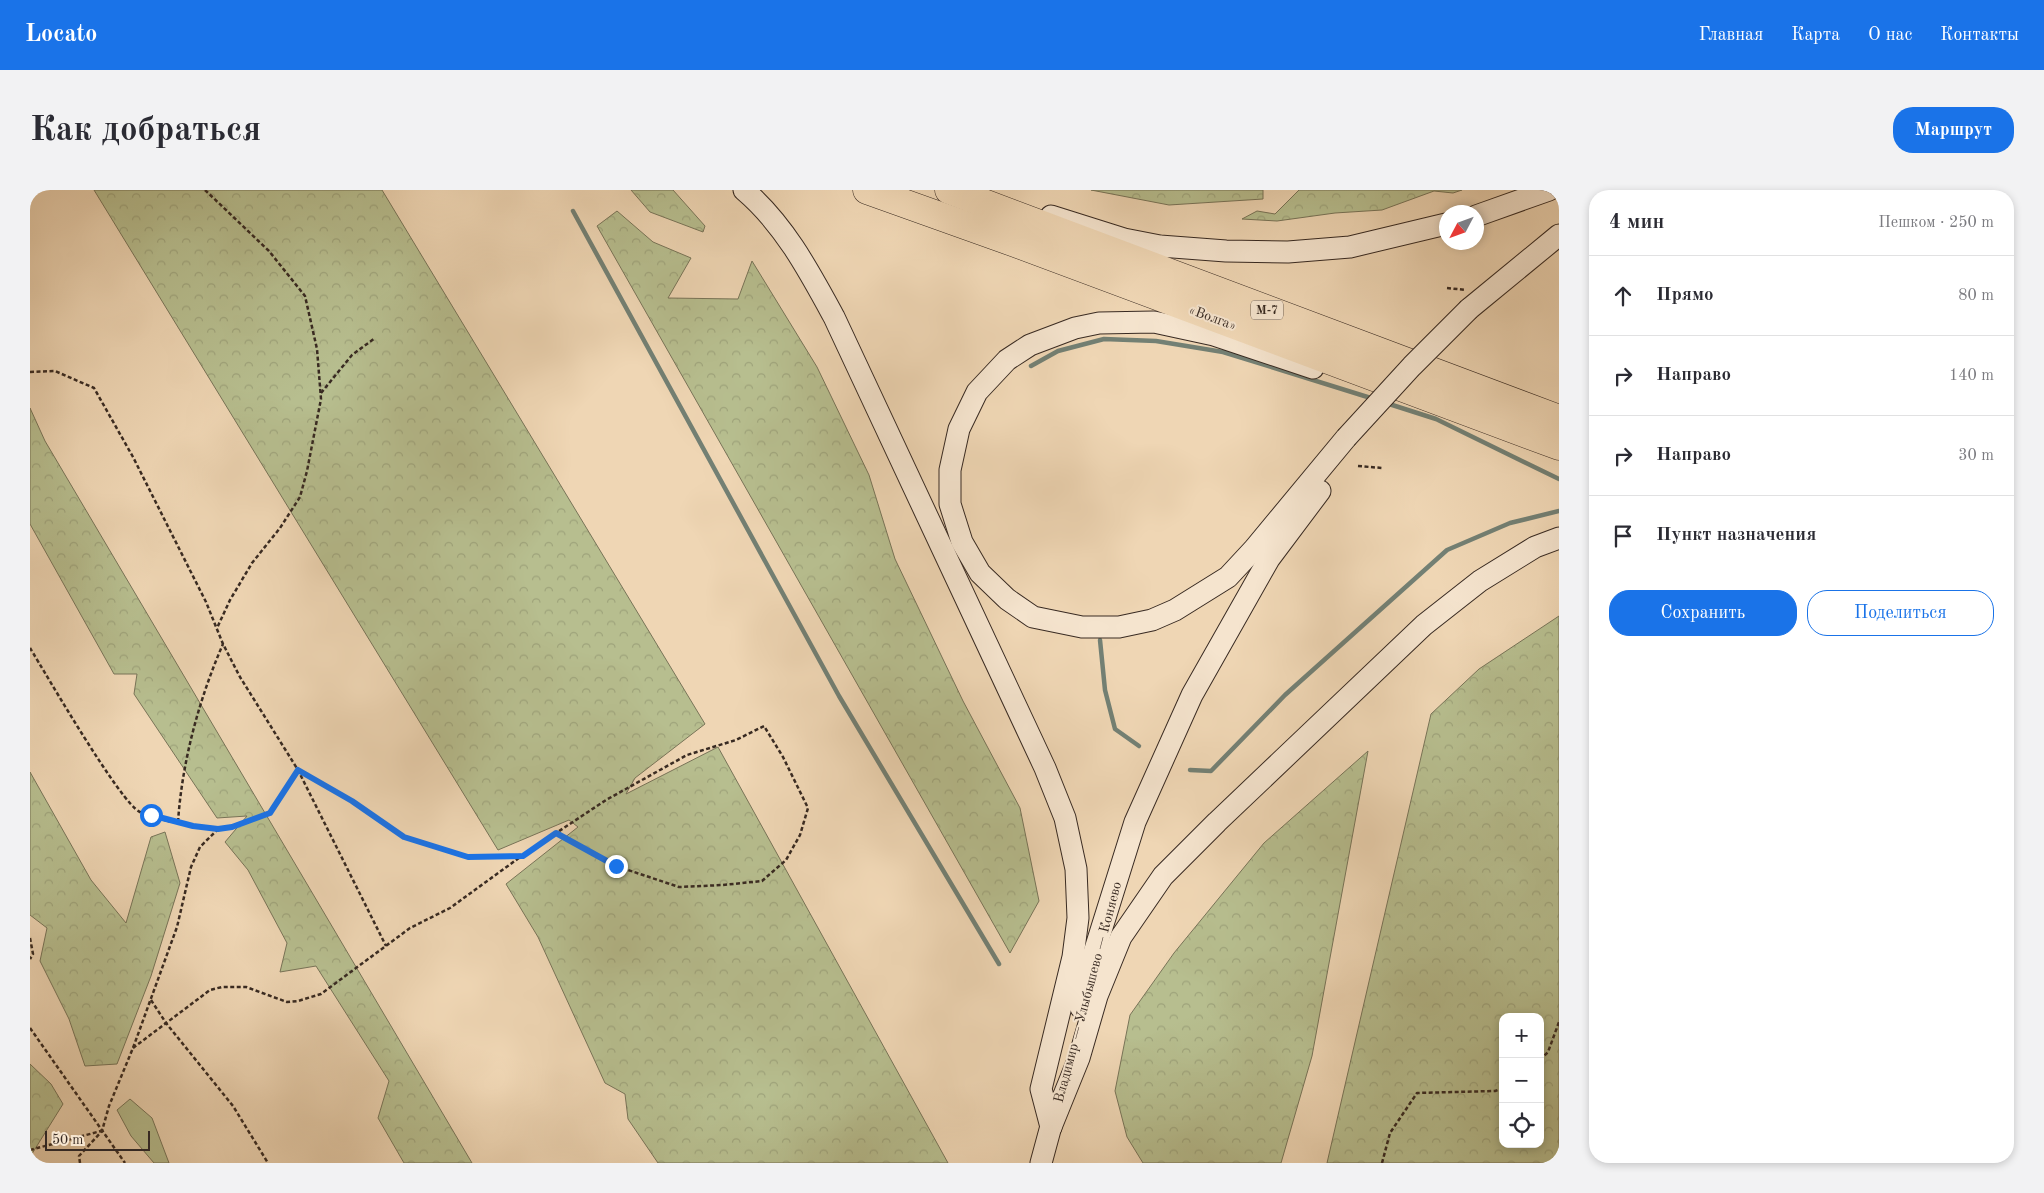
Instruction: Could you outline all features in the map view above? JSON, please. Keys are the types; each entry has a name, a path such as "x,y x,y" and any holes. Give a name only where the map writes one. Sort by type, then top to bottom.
{"highway":[{"name":"«Волга»","path":"867,190 1007,240 1559,446"},
{"name":"«Волга»","path":"949,190 1559,419"}],"main road":[{"path":"744,190 776,224 803,260 834,317 1045,768 1064,818 1076,869 1078,918 1073,957 1042,1088 1051,1127"},
{"path":"1484,213 1549,190"},
{"path":"976,200 1044,214 1160,246 1226,251 1288,252 1350,247 1439,226"},
{"path":"1474,305 1559,235"},
{"name":"Владимир — Улыбышево — Коняево","path":"1041,1163 1094,956 1135,822 1192,695 1269,559 1352,441 1424,372 1474,305 1559,250"},
{"path":"1352,441 1228,576 1175,610 1152,620 1119,627 1082,627 1033,617 1007,599 980,574 962,542 950,504 950,470 959,429 977,392 1007,360 1030,345 1075,328 1099,323 1154,322 1214,335 1380,390 1415,392"},
{"path":"1051,1127 1079,1058 1097,996 1121,937 1163,876 1424,625 1480,580 1535,547 1559,538"}],"path":[{"path":"205,190 269,251 305,296 316,349 321,393 308,471 300,497 280,528 252,564 230,600 217,628"},
{"path":"1448,288 1474,305"},
{"path":"321,393 352,355 375,338"},
{"path":"30,372 55,370 94,388 133,457 206,602 223,644 240,677 298,770 386,946"},
{"path":"1358,466 1382,468"},
{"path":"178,822 179,803 188,757 207,681 223,644"},
{"path":"30,648 117,787 138,812 218,829 232,827 270,813 298,770"},
{"path":"133,1048 210,990 222,987 246,986 287,1002 298,1001 321,994 410,928 450,908 556,833 606,800 687,755 736,740 764,726 783,757 808,808 800,835 786,860 762,880 679,887 616,866 556,833"},
{"path":"298,770 352,801 404,837 468,857 523,856"},
{"path":"80,1163 79,1156 102,1131 109,1106 133,1048 177,927 191,867 200,847 218,829"},
{"path":"30,938 33,954 30,959"},
{"path":"151,1000 166,1023 233,1106 268,1163"},
{"path":"1542,1058 1548,1052 1559,1022"},
{"path":"30,1028 125,1163"},
{"path":"1382,1163 1390,1133 1417,1093 1499,1090"},
{"path":"30,1150 102,1131"}],"green space":[{"path":"94,190 382,190 705,724 635,778 626,794 718,747 948,1163 658,1163 628,1119 625,1094 605,1083 538,937 506,884 578,827 569,820 498,850"},
{"path":"631,190 673,190 705,226 703,232 650,212"},
{"path":"1091,190 1263,190 1263,199 1169,205"},
{"path":"1299,190 1462,190 1453,193 1434,191 1382,210 1335,213 1277,221 1242,219 1257,211 1275,214"},
{"path":"617,211 653,242 691,258 668,298 738,299 752,261 817,367 869,475 895,559 963,701 1020,808 1039,901 1010,953 597,226"},
{"path":"30,408 45,441 472,1163 404,1163 378,1118 389,1081 316,966 280,972 287,943 248,870 225,842 247,816 217,818 134,694 137,674 114,674 30,524"},
{"path":"1559,616 1559,1163 1327,1163 1431,714 1479,669"},
{"path":"1368,751 1312,1056 1281,1163 1143,1163 1127,1137 1115,1091 1130,1015 1174,953 1264,843"},
{"path":"30,772 91,880 126,923 151,837 165,832 180,883 151,976 117,1064 85,1066 69,1019 40,961 47,928 30,915"},
{"path":"30,1064 51,1084 63,1104 30,1157"},
{"path":"130,1099 152,1118 169,1163 154,1163 131,1136 117,1110"}],"waterway":[{"path":"573,211 839,696 999,964"},
{"path":"1031,366 1058,351 1104,339 1156,341 1223,352 1374,399"},
{"path":"1386,403 1436,419 1559,479"},
{"path":"1190,770 1211,771 1285,695 1447,550 1510,523 1559,511"},
{"path":"1100,640 1105,690 1115,729 1139,746"}],"route":[{"path":"151,815 193,826 218,829 232,827 270,813 298,770 352,801 404,837 468,857 523,856 556,833 616,866"}]}
